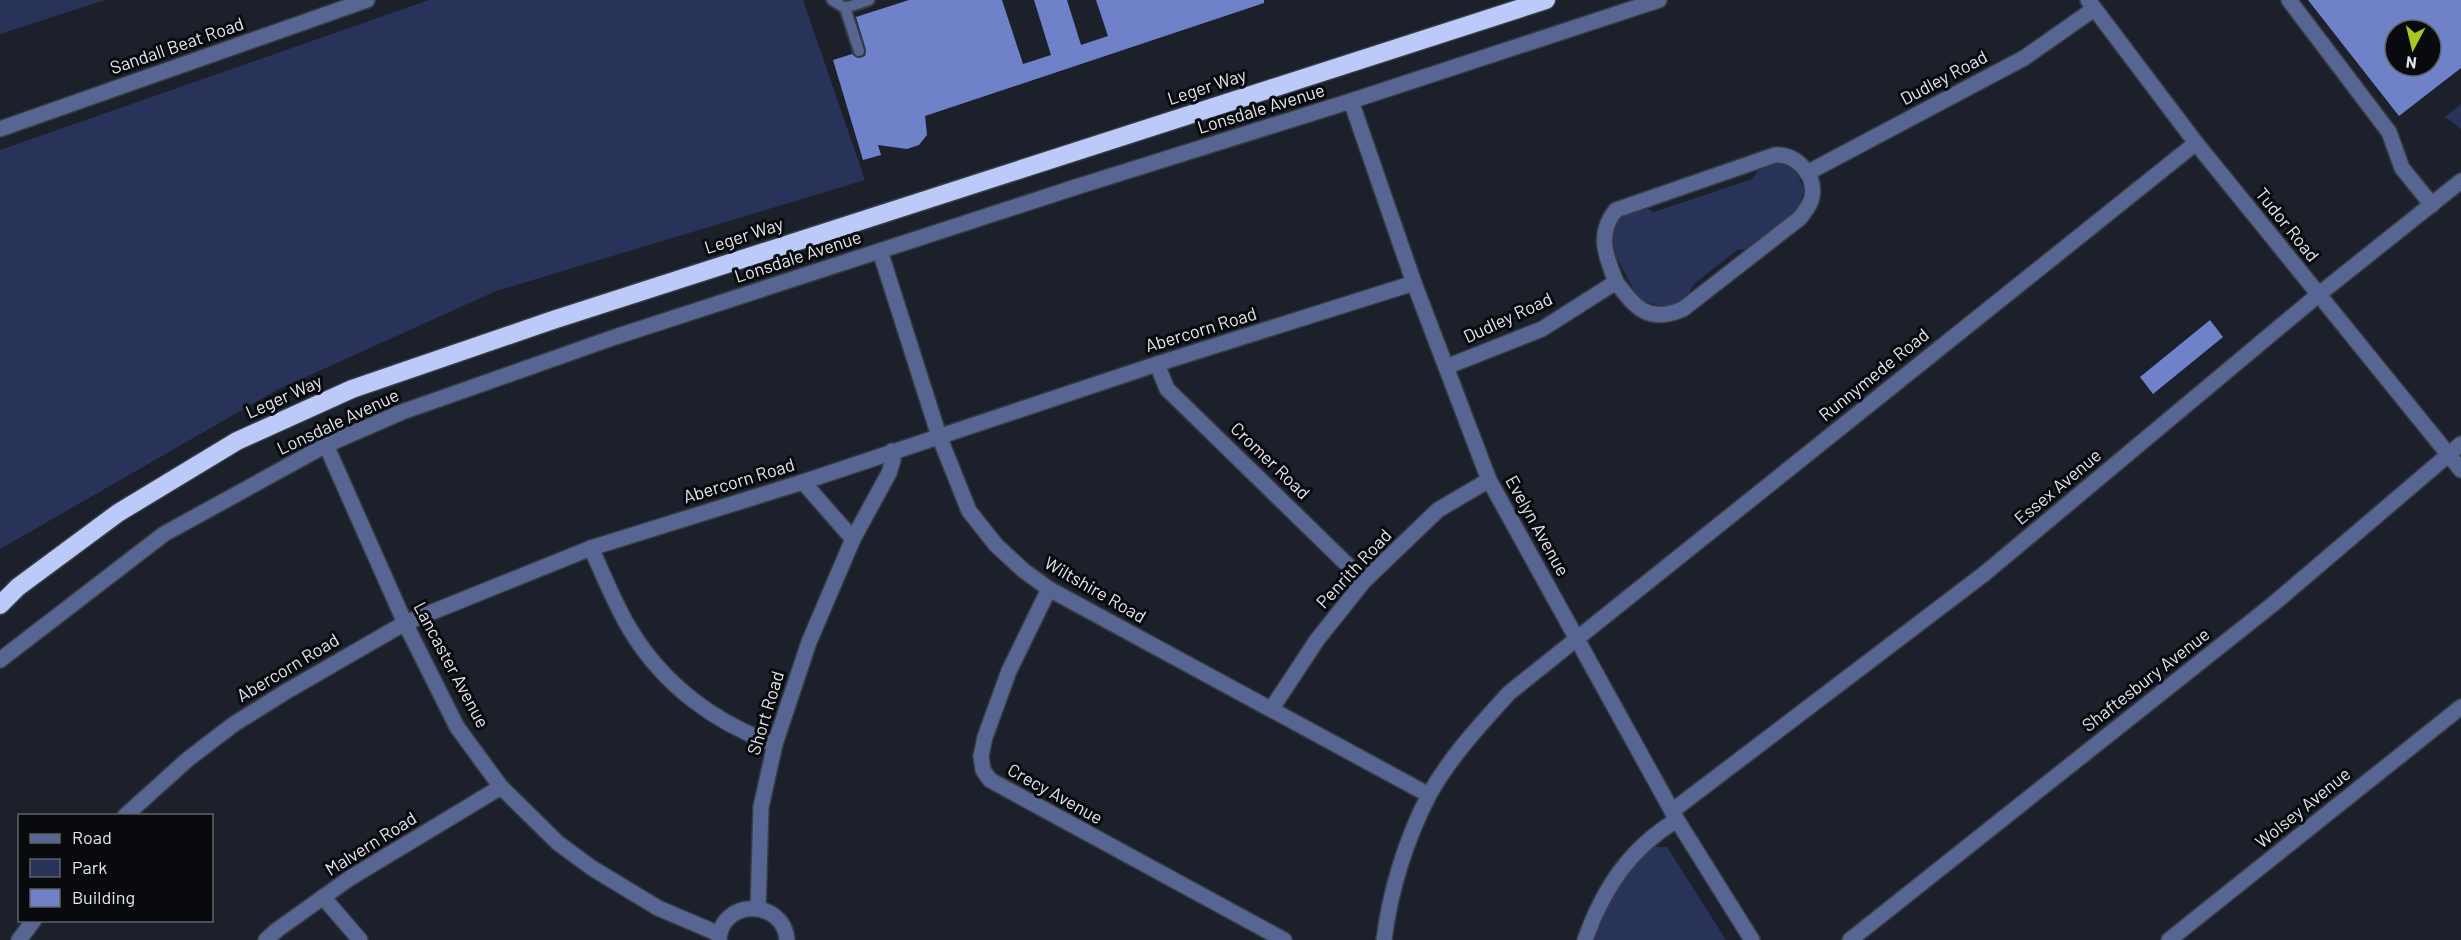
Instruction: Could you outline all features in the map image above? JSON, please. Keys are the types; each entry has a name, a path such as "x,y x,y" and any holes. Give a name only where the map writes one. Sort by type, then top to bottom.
{"highway":[{"name":"Leger Way","path":"0,605 18,587 118,513 237,441 352,389 564,317 1546,0"}],"street":[{"name":"Sandall Beat Road","path":"0,129 367,0"},
{"name":"Lonsdale Avenue","path":"0,660 164,534 326,445 402,412 615,337 1659,0"},
{"path":"2289,0 2390,132 2402,168 2432,205"},
{"name":"Tudor Road","path":"2091,4 2196,143 2461,470"},
{"name":"Dudley Road","path":"1807,173 2024,58 2091,4"},
{"name":"Evelyn Avenue","path":"1351,101 1414,283 1489,480 1675,816 1752,940"},
{"name":"Runnymede Road","path":"1384,940 1394,889 1409,842 1429,795 1472,733 1502,701 1576,639 2196,143"},
{"path":"1775,155 1785,155 1794,159 1807,173 1811,181 1812,198 1809,207 1800,218 1683,309 1670,315 1648,314 1639,309 1616,282 1603,242 1605,227 1616,210 1775,155"},
{"name":"Essex Avenue","path":"1585,940 1601,899 1616,875 1648,840 1675,816 1984,574 2318,294 2461,181"},
{"name":"Wiltshire Road","path":"880,251 939,436 969,511 981,528 1023,570 1049,589 1429,795"},
{"name":"Dudley Road","path":"1446,367 1542,329 1616,282"},
{"name":"Abercorn Road","path":"127,814 188,760 234,724 287,690 405,623 591,548 803,482 1157,364 1414,283"},
{"name":"Cromer Road","path":"1157,364 1167,389 1364,581"},
{"name":"Shaftesbury Avenue","path":"1850,940 2272,605 2461,444"},
{"name":"Lancaster Avenue","path":"326,445 405,623 458,727 501,788 558,843 592,868 658,908 719,937"},
{"name":"Short Road","path":"758,908 761,807 775,744 809,642 852,540 889,473 894,460 892,451"},
{"name":"Penrith Road","path":"1272,708 1317,640 1364,581 1438,510 1489,480"},
{"path":"803,482 852,540"},
{"path":"591,548 616,604 651,660 699,705 729,725 775,744"},
{"name":"Crecy Avenue","path":"1049,589 1009,671 985,737 981,756 983,770 990,780 1284,940"},
{"name":"Wolsey Avenue","path":"2169,940 2461,707"},
{"name":"Malvern Road","path":"266,940 350,878 501,788"},
{"path":"323,897 360,940"},
{"path":"719,937 724,923 732,914 758,908 770,911 781,921 787,932 787,940"},
{"path":"19,940 33,922"}],"lane":[{"path":"832,0 845,8 859,51"},
{"path":"845,8 869,0"}],"green space":[{"path":"0,0 105,0 0,34"},
{"path":"429,0 803,0 865,180 496,291 277,390 0,549 0,150"},
{"path":"2461,104 2461,129 2445,117"},
{"path":"1781,163 1795,170 1804,189 1799,210 1747,249 1737,250 1694,284 1688,295 1674,305 1660,306 1644,301 1635,292 1617,258 1612,240 1612,230 1618,221 1626,214 1644,207 1654,212 1752,179 1760,168"},
{"path":"1654,847 1667,847 1726,940 1595,940 1610,901 1625,874 1644,853"}],"building":[{"path":"909,0 1002,0 1023,64 1051,55 1034,0 1067,0 1081,45 1108,36 1096,0 1264,0 1264,3 925,116 927,135 919,145 907,149 878,145 881,155 863,160 833,60 852,54 858,58 865,56 866,50 856,17"},
{"path":"2308,0 2461,0 2461,68 2399,116"},
{"path":"2210,320 2223,337 2153,394 2140,377"}]}
